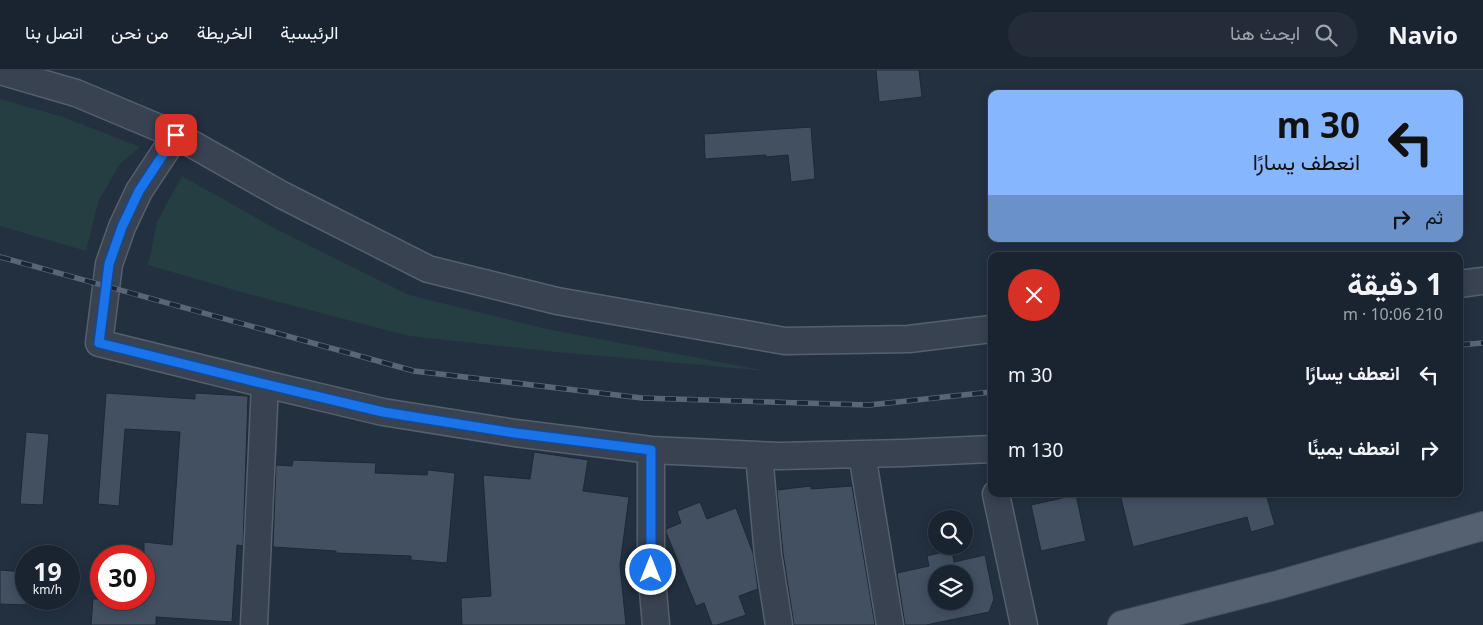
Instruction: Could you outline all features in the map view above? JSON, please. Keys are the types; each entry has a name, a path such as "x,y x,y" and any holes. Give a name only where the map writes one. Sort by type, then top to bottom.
{"main road":[{"path":"1122,625 1278,586 1483,526"}],"street":[{"path":"0,71 76,93 176,135 282,195 428,269 557,302 785,340 909,339 988,329"},
{"path":"176,135 139,191 122,227 109,264 99,343 383,412 446,423 651,450 780,456 862,454 988,456"},
{"path":"1463,284 1483,282"},
{"path":"254,625 265,384"},
{"path":"651,450 651,570 656,625"},
{"path":"862,454 890,625"},
{"path":"759,455 768,555 779,625"},
{"path":"997,497 1024,625"}],"green space":[{"path":"0,99 63,117 140,147 120,164 98,202 86,251 0,226"},
{"path":"182,176 274,228 409,295 542,328 766,371 409,336 248,294 148,265 157,222"}],"building":[{"path":"876,70 919,70 922,97 879,102"},
{"path":"811,127 815,179 791,182 788,155 705,159 704,134"},
{"path":"106,393 195,399 195,393 248,396 243,546 237,545 232,622 156,617 156,625 91,625 92,610 155,610 155,545 144,545 144,542 172,545 180,432 125,429 119,506 98,504"},
{"path":"26,432 49,434 43,505 20,504"},
{"path":"534,452 588,460 583,491 629,497 620,565 626,625 462,625 461,598 491,596 483,475 530,479"},
{"path":"293,460 376,463 375,473 427,475 428,470 455,473 447,563 411,560 411,556 336,553 336,551 273,547 276,465 292,466"},
{"path":"811,486 811,489 852,486 875,625 794,625 783,553 777,490"},
{"path":"1067,497 1076,497 1086,541 1041,551 1031,505"},
{"path":"1121,497 1267,497 1275,525 1251,532 1247,517 1133,547"},
{"path":"700,502 707,519 736,508 753,553 758,589 739,596 746,615 717,625 712,625 704,603 696,606 666,532 666,529 681,523 677,511"},
{"path":"931,555 953,555 954,562 985,555 994,599 989,612 926,625 905,625 897,573 928,566 928,610 973,610 973,565 929,565 927,556"},
{"path":"0,570 15,571 15,605 0,604"}],"railway":[{"path":"0,257 414,371 642,398 869,405 988,392"},
{"path":"1463,345 1483,343"}],"route":[{"path":"176,135 139,191 122,227 109,264 99,343 383,412 515,433 651,450 651,570"}]}
